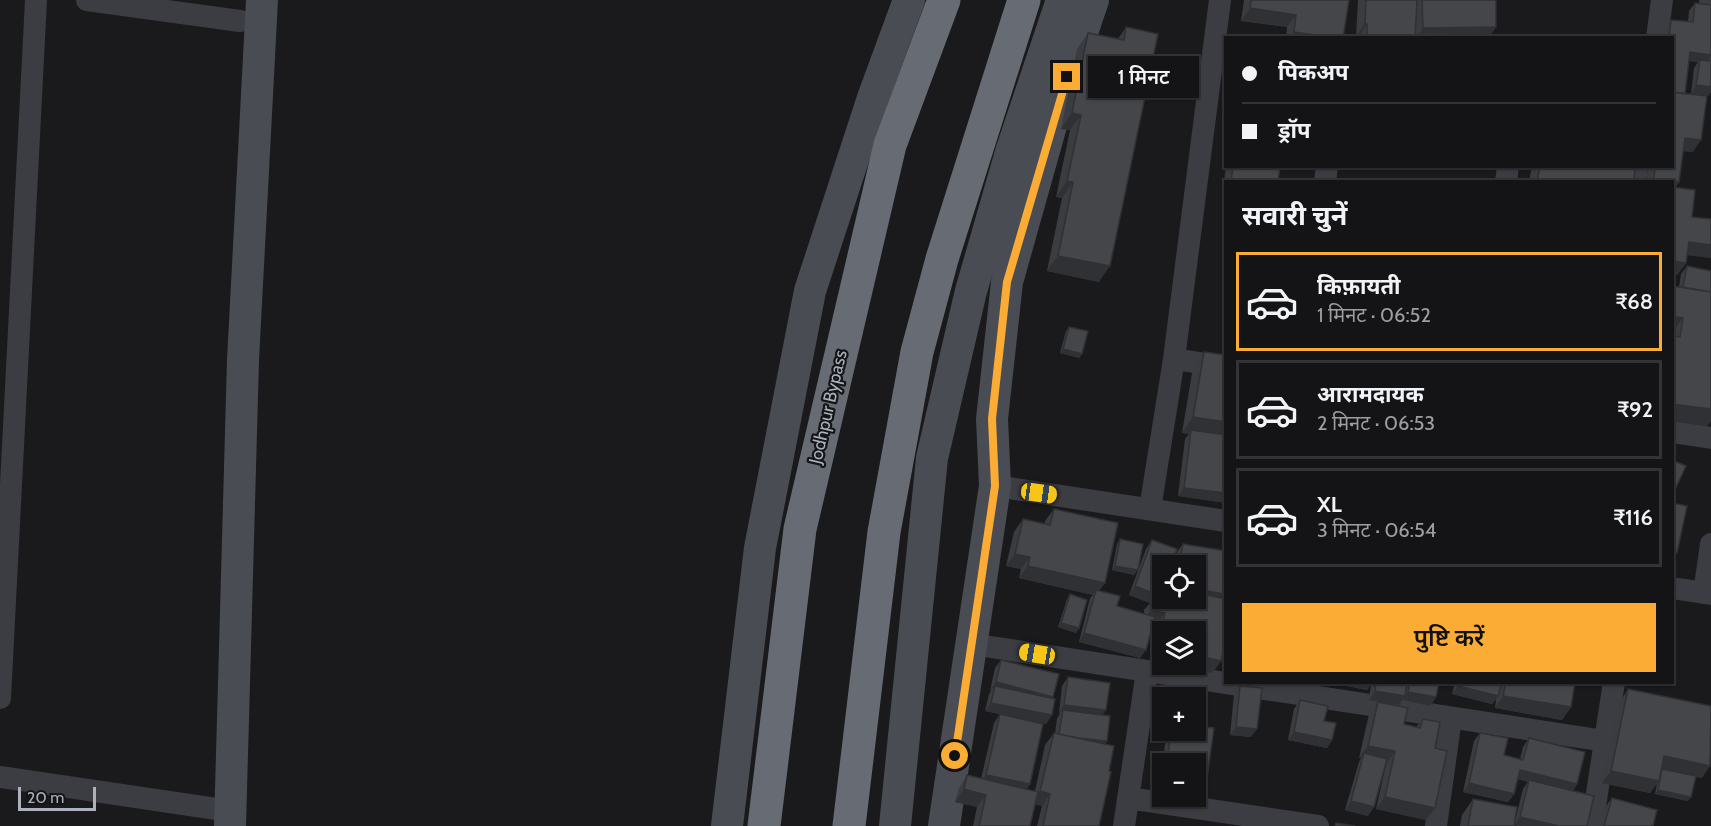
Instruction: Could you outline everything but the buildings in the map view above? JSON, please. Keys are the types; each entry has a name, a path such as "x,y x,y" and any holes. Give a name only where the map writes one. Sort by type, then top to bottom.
{"highway":[{"name":"Jodhpur Bypass","path":"764,826 800,529 890,146 944,0"},
{"path":"849,826 884,532 914,364 942,259 1024,0"}],"street":[{"path":"0,698 36,0"},
{"path":"0,777 220,818 243,360 248,7 87,0"},
{"path":"727,826 760,548 810,291 873,98 909,0"},
{"path":"896,826 932,458 971,291 1012,149 1062,0"},
{"path":"944,826 995,486 992,419 1007,282 1054,115 1093,0"},
{"path":"1150,510 1174,359 1220,0"},
{"path":"1657,36 1662,0"},
{"path":"1174,359 1224,367"},
{"path":"1674,432 1711,438"},
{"path":"995,486 1224,521"},
{"path":"1674,588 1707,594 1711,544"},
{"path":"971,644 1224,682"},
{"path":"1124,826 1147,670"},
{"path":"1236,684 1605,741"},
{"path":"1592,826 1614,684"},
{"path":"1436,826 1451,718"},
{"path":"1128,798 1313,826"}],"route":[{"path":"955,756 995,486 992,419 1007,282 1054,115 1067,77"}]}
